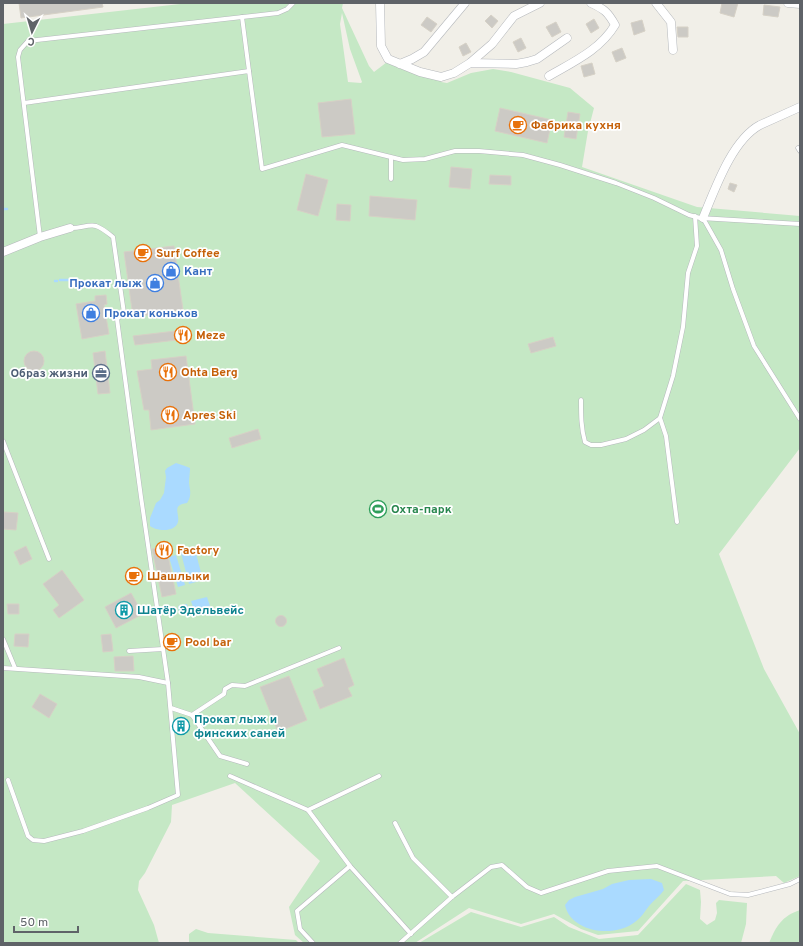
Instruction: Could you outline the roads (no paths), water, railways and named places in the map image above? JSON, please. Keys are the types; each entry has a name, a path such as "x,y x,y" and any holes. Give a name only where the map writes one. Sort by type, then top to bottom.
{"street":[{"path":"380,3 380,46 388,59 420,72 441,77 454,73 470,63 492,44 514,16 540,3"},
{"path":"400,64 424,52 465,3"},
{"path":"549,76 587,54 603,41 615,25 609,14 590,3"},
{"path":"656,3 671,22 673,50"},
{"path":"788,3 800,4"},
{"path":"470,63 516,64 527,62 537,59 567,38"},
{"path":"699,217 720,177 743,139 754,128 800,107"},
{"path":"3,252 40,237 70,228"}],"lane":[{"path":"40,237 18,57 20,50 28,41 278,13 287,9 293,3"},
{"path":"242,17 262,169 342,145 403,160 425,159 455,151 479,151 523,155 616,183 699,217 800,224"},
{"path":"24,103 249,71"},
{"path":"391,158 391,179"},
{"path":"676,522 666,436 660,418 673,376 683,327 688,273 697,246 699,217"},
{"path":"699,217 721,250 733,289 754,346 800,419"},
{"path":"8,780 28,836 32,840 44,841 83,831 178,796 168,683 117,319 124,313 113,237 97,226 76,229 70,228"},
{"path":"581,400 581,418 585,442 591,445 601,445 626,439 644,430 660,418"},
{"path":"3,441 49,559"},
{"path":"3,640 15,668"},
{"path":"192,715 224,694 225,689 232,685 245,686 340,648"},
{"path":"129,651 163,649"},
{"path":"3,668 138,676 168,683"},
{"path":"171,708 192,715 220,756 247,764"},
{"path":"230,776 308,810 350,866 411,934"},
{"path":"308,810 379,776"},
{"path":"395,823 413,858 452,897"},
{"path":"400,943 452,897 491,867 502,865 527,886 541,893 608,871 657,866 730,894 748,895 790,884 800,879"},
{"path":"313,943 300,929 297,911 350,866"}],"water":[{"path":"176,463 190,468 190,498 187,503 179,506 177,510 178,522 176,526 165,530 156,529 150,526 150,518 156,503 160,500 164,493 166,477 165,471 167,468"},
{"path":"195,550 203,580 189,584 181,553"},
{"path":"176,555 185,585 178,587 169,557"},
{"path":"207,597 210,606 194,610 191,601"},
{"path":"187,604 189,612 180,614 178,606"},
{"path":"651,879 662,883 664,890 639,919 626,927 606,931 585,927 576,922 569,914 565,905 569,900 575,897 603,889 612,884 629,880"}],"waterway":[{"path":"60,280 75,280"}],"place":[{"name":"Фабрика кухня","path":"518,125"},
{"name":"Surf Coffee","path":"143,253"},
{"name":"Кант","path":"171,271"},
{"name":"Прокат лыж","path":"155,283"},
{"name":"Прокат коньков","path":"91,313"},
{"name":"Meze","path":"183,335"},
{"name":"Ohta Berg","path":"168,372"},
{"name":"Образ жизни","path":"101,373"},
{"name":"Apres Ski","path":"170,415"},
{"name":"Охта-парк","path":"378,509"},
{"name":"Factory","path":"164,550"},
{"name":"Шашлыки","path":"134,576"},
{"name":"Шатёр Эдельвейс","path":"124,610"},
{"name":"Pool bar","path":"172,642"},
{"name":"Прокат лыж и финских саней","path":"181,726"}]}
